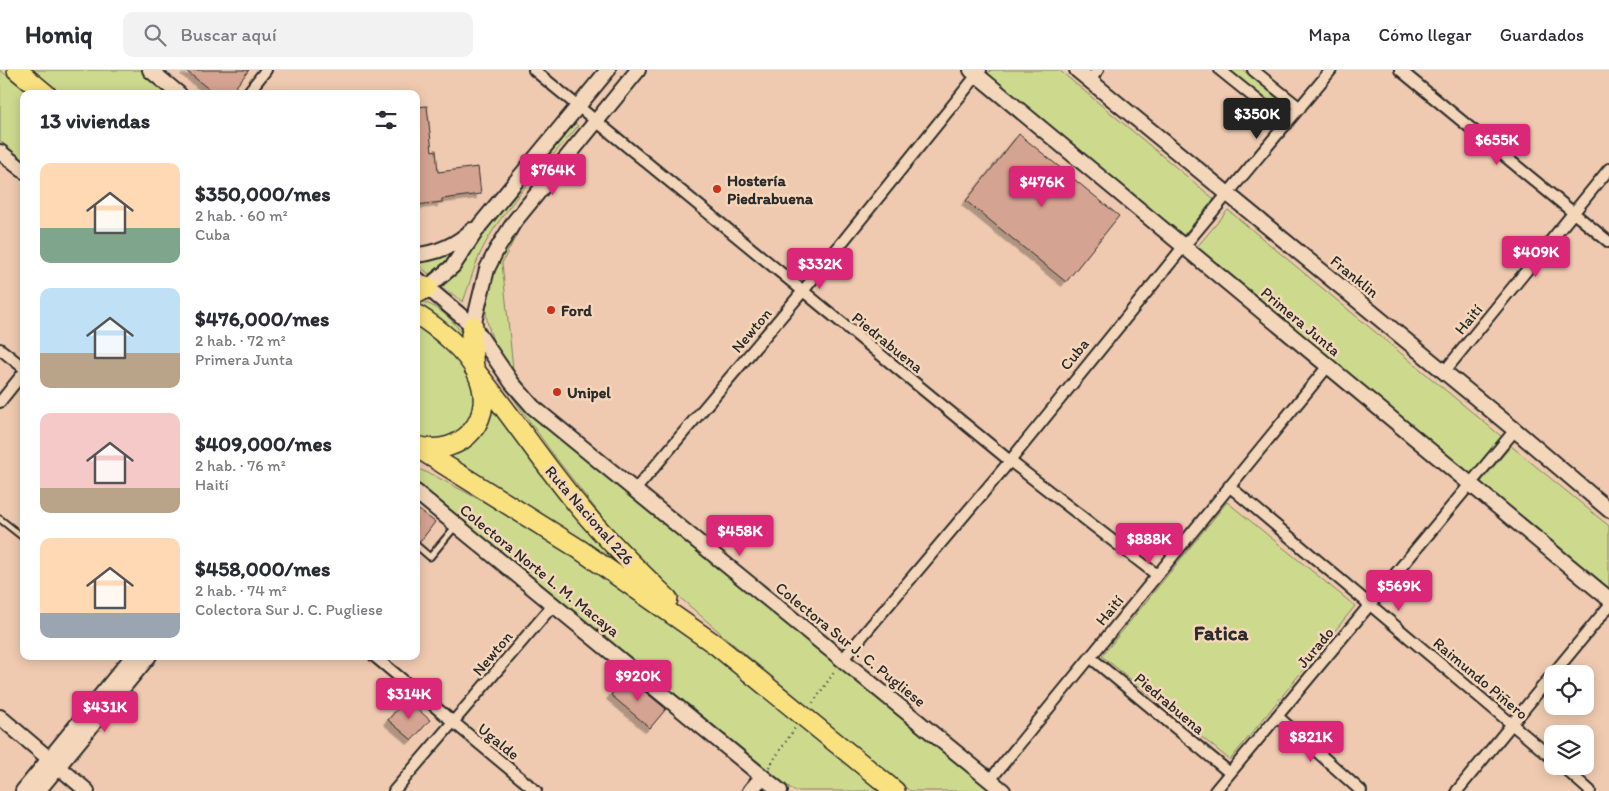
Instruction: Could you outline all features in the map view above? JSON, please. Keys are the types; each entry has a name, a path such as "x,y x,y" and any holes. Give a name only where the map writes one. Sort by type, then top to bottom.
{"highway":[{"path":"17,70 41,90"},
{"name":"Ruta Nacional 226","path":"420,317 446,338 476,370 549,469 587,516 633,566 716,644 895,791"},
{"path":"473,326 471,335 476,370"},
{"name":"Ruta Nacional 226","path":"420,447 445,447 460,441 472,432 480,420 484,406 483,390 476,370"},
{"name":"Ruta Nacional 226","path":"420,449 579,549 716,644"}],"main road":[{"path":"150,70 174,90"},
{"path":"420,286 453,266 492,210 608,70"},
{"path":"473,326 488,269 504,236 522,211 638,70"},
{"name":"Franklin","path":"1077,70 1094,75 1228,194 1515,430 1609,510"},
{"name":"Primera Junta","path":"976,72 1609,599"},
{"path":"0,152 20,168"},
{"path":"420,254 441,250 458,242 492,210"},
{"name":"Colectora Sur J. C. Pugliese","path":"420,286 473,326 512,383 533,407 1003,791"},
{"name":"Colectora Norte L. M. Macaya","path":"420,495 780,791"},
{"path":"38,791 54,763 130,660"},
{"path":"23,791 54,763 145,660"},
{"path":"0,716 87,791"},
{"path":"750,791 762,777"}],"street":[{"path":"250,90 266,70"},
{"name":"Piedrabuena","path":"534,70 1010,461 1157,575"},
{"path":"1220,70 1287,124"},
{"path":"1252,70 1300,108"},
{"name":"Cuba","path":"843,660 1010,461 1184,246 1331,70"},
{"path":"1400,70 1609,242"},
{"name":"Newton","path":"635,490 803,291 976,72"},
{"name":"Haití","path":"1444,372 1609,169"},
{"path":"0,349 20,365"},
{"name":"Haití","path":"990,780 1328,366"},
{"path":"0,402 20,377"},
{"name":"Jurado","path":"1215,791 1515,430"},
{"name":"Raimundo Piñero","path":"1229,486 1544,751"},
{"name":"Newton","path":"394,791 554,604"},
{"path":"1560,665 1609,606"},
{"name":"Piedrabuena","path":"1090,657 1230,773"},
{"name":"Ugalde","path":"379,660 536,791"},
{"path":"1457,791 1544,685"},
{"path":"1277,716 1361,791"},
{"path":"1572,775 1590,791"}],"lane":[{"path":"0,519 20,535"},
{"path":"420,548 430,557 457,525"}],"path":[{"path":"762,777 843,660"}],"green space":[{"path":"0,70 24,90 20,90 20,157 0,141"},
{"path":"32,70 145,70 169,90 56,90"},
{"path":"991,70 1059,70 1214,199 1182,237 987,74"},
{"path":"1226,70 1243,70 1287,106 1281,114"},
{"path":"575,123 578,126 528,184 494,228 478,258 463,302 439,284 474,246"},
{"path":"1228,210 1502,437 1471,474 1197,247"},
{"path":"522,224 502,263 515,375 507,368 497,351 488,325 486,309 489,287 493,276 509,243"},
{"path":"454,251 442,265 429,274 420,266 420,262 436,259"},
{"path":"420,301 433,306 448,317 459,330 468,346 420,308"},
{"path":"420,327 434,337 461,364 472,379 476,390 474,412 461,430 439,440 420,438"},
{"path":"509,392 519,403 995,791 910,791 733,644 660,580 606,522 552,453"},
{"path":"493,401 654,593 441,457 470,444 477,438 488,423"},
{"path":"1511,446 1609,526 1609,588 1480,483"},
{"path":"420,470 488,504 589,567 708,650 879,791 794,791 420,484"},
{"path":"1227,502 1355,606 1230,760 1102,656"}],"building":[{"path":"185,70 249,70 233,90 210,90"},
{"path":"427,106 432,151 436,150 438,172 478,167 481,194 442,199 442,202 420,205 420,107"},
{"path":"1019,134 1119,216 1066,282 966,201"},
{"path":"420,511 435,522 420,542"},
{"path":"626,676 666,709 650,728 611,695"},
{"path":"406,699 430,720 412,740 388,720"}],"place":[{"name":"Hostería Piedrabuena","path":"717,189"},
{"name":"Ford","path":"551,310"},
{"name":"Unipel","path":"557,392"}],"district":[{"name":"Fatica","path":"1221,633"}]}
